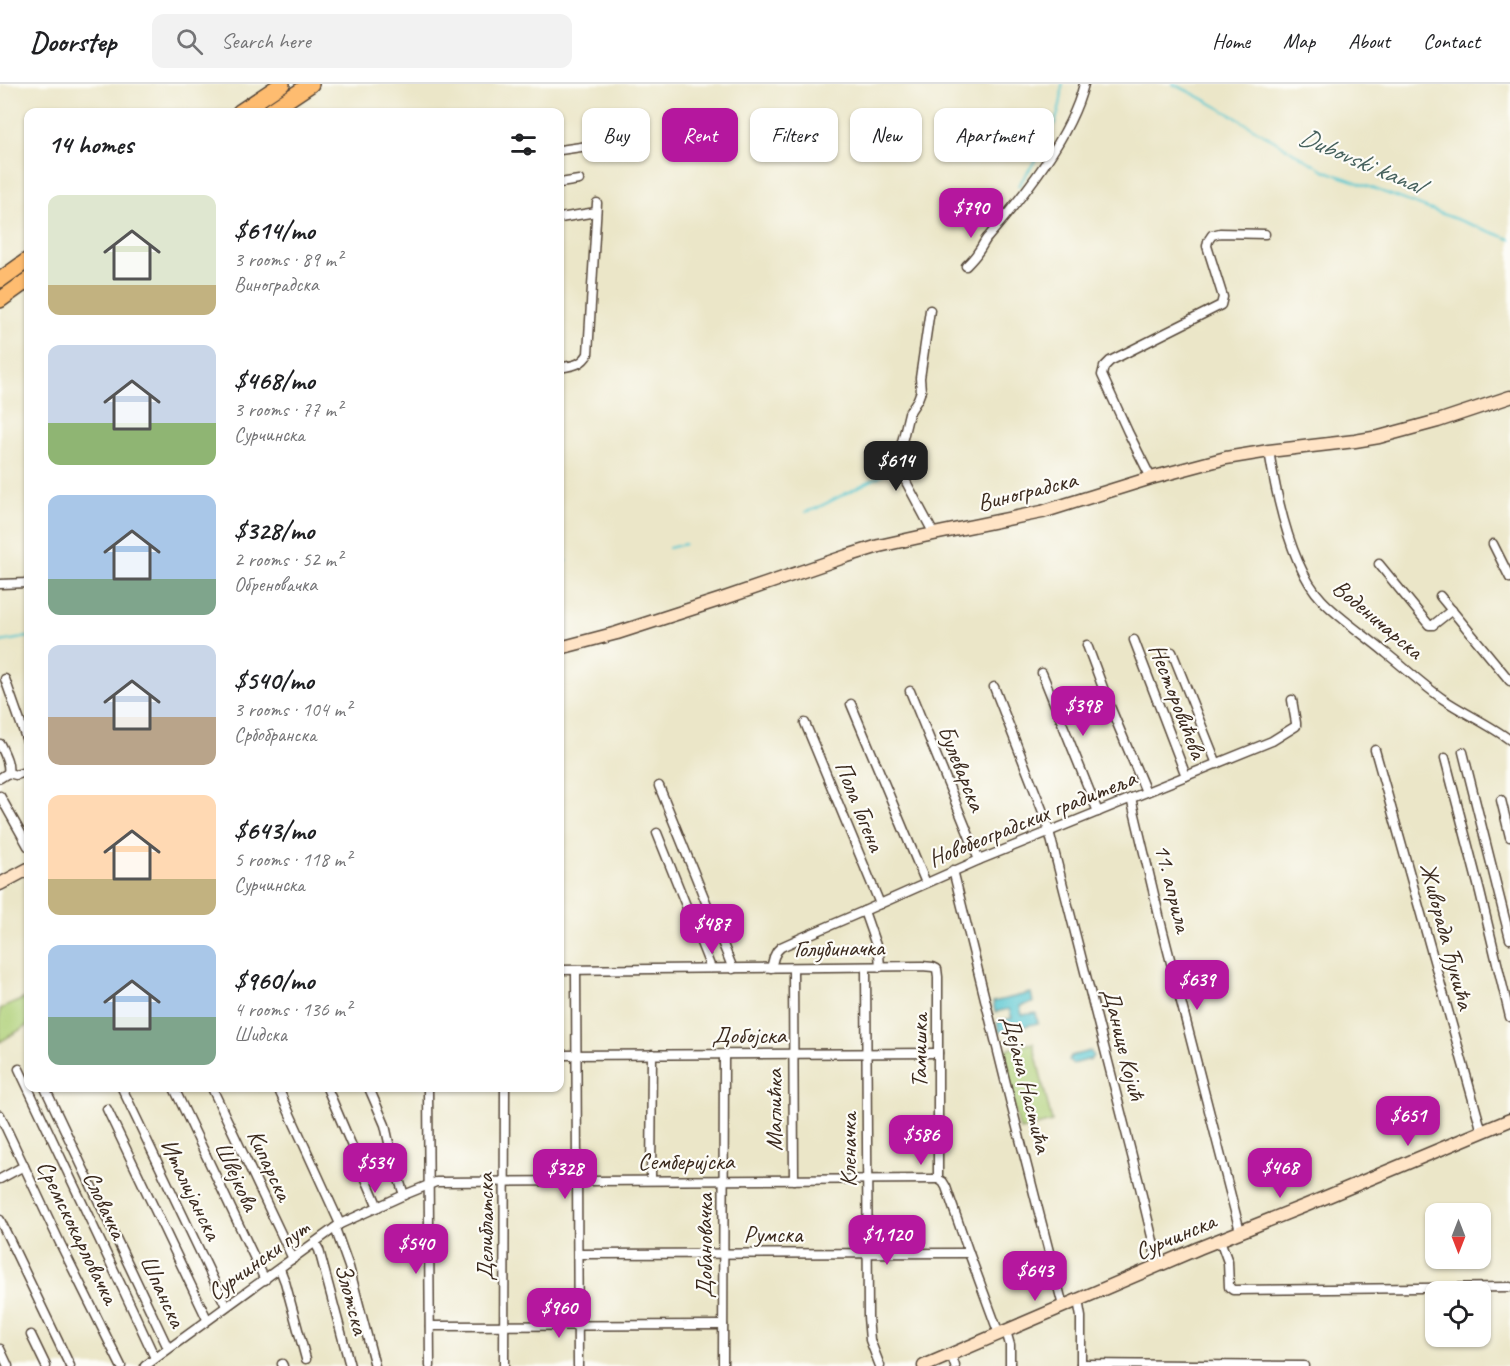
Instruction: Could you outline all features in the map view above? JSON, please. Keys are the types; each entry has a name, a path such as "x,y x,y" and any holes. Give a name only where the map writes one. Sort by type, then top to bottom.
{"highway":[{"path":"246,108 282,84"},
{"path":"274,108 311,84"},
{"path":"0,280 24,263"},
{"path":"0,300 24,283"}],"street":[{"path":"966,266 1049,157 1071,118 1084,84"},
{"path":"564,149 582,147"},
{"path":"564,182 579,180"},
{"path":"564,217 596,208 588,354 584,361 564,367"},
{"path":"1151,478 1102,375 1104,367 1110,361 1221,305 1223,297 1207,246 1212,235 1220,233 1266,234"},
{"path":"930,310 920,378 921,391 909,413 898,454 898,466 934,534"},
{"name":"Виноградска","path":"564,647 662,619 879,546 1016,519 1219,460 1379,437 1438,421 1510,397"},
{"name":"Воденичарска","path":"1269,451 1287,532 1297,559 1317,595 1336,613 1442,698 1510,740"},
{"path":"1493,544 1510,578"},
{"path":"1379,564 1429,625 1433,625 1452,610"},
{"path":"0,584 24,584"},
{"path":"1440,596 1510,681"},
{"name":"Несторовићева","path":"1134,640 1186,776"},
{"path":"1087,645 1146,792"},
{"path":"1172,652 1217,764"},
{"path":"1042,673 1098,812"},
{"path":"5,679 24,733"},
{"name":"Данице Којић","path":"993,687 1049,831 1150,1226 1157,1266"},
{"name":"Булеварска","path":"910,691 979,860"},
{"name":"Новобеоградских градитеља","path":"771,968 774,957 781,947 953,870 1264,744 1296,726 1292,700"},
{"path":"851,704 926,883"},
{"name":"Пола Гогена","path":"805,723 880,904"},
{"path":"0,744 9,769 4,776"},
{"name":"Живорада Ђукића","path":"1376,750 1482,1132"},
{"path":"1463,752 1506,910 1510,939"},
{"path":"1444,758 1510,1017"},
{"path":"4,776 24,772"},
{"path":"659,786 733,969"},
{"path":"0,796 24,839"},
{"name":"11. априла","path":"1131,798 1240,1231"},
{"path":"1501,800 1510,837"},
{"path":"657,833 711,968"},
{"name":"Дејана Настића","path":"953,870 1063,1306"},
{"path":"0,884 24,871"},
{"path":"864,911 879,954 880,967"},
{"name":"Голубиначка","path":"564,970 927,966 938,970"},
{"name":"Маглићка","path":"793,968 794,1180"},
{"name":"Кленачка","path":"866,968 869,1332 879,1366"},
{"path":"576,970 578,1366"},
{"name":"Тамишка","path":"938,970 938,1179 946,1187 969,1253 1002,1332 1010,1340 1010,1366"},
{"name":"Добојска","path":"564,1055 938,1053"},
{"path":"651,1180 652,1054"},
{"name":"Добановачка","path":"723,1366 724,1054"},
{"name":"Словачка","path":"19,1069 24,1080"},
{"name":"Словачка","path":"30,1092 155,1358"},
{"name":"Шпанска","path":"47,1092 168,1348"},
{"name":"Италијанска","path":"124,1092 226,1306"},
{"name":"Швејкова","path":"176,1092 265,1280"},
{"name":"Кипарска","path":"214,1092 293,1259"},
{"path":"280,1092 338,1226 375,1366"},
{"path":"329,1092 378,1207"},
{"path":"371,1092 386,1130 404,1195"},
{"path":"428,1092 430,1366"},
{"name":"Делиблатска","path":"504,1366 506,1092"},
{"path":"107,1109 207,1319"},
{"name":"Сремскокарловачка","path":"0,1115 121,1366"},
{"name":"Сурчинска","path":"924,1366 953,1360 1002,1332 1510,1120"},
{"path":"1,1176 24,1166"},
{"name":"Семберијска","path":"338,1226 429,1184 441,1181 938,1179"},
{"path":"0,1220 70,1366"},
{"name":"Сурчински пут","path":"145,1366 338,1226"},
{"path":"1220,1240 1228,1262 1229,1287 1232,1290 1510,1287"},
{"name":"Злотска","path":"315,1243 319,1250 350,1366"},
{"name":"Румска","path":"578,1254 969,1253"},
{"path":"280,1269 306,1359"},
{"path":"1078,1300 1082,1317 1081,1365 1304,1366"},
{"path":"430,1326 723,1325"},
{"path":"31,1335 46,1366"},
{"path":"0,1349 8,1366"}],"green space":[{"path":"24,999 24,1027 0,1042 0,1009"},
{"path":"1033,1043 1052,1122 1020,1130 1000,1051"}],"water":[{"path":"1031,993 1033,1003 1020,1006 1022,1015 1036,1013 1038,1023 999,1032 997,1022 1012,1018 1009,1009 995,1012 993,1002"},
{"path":"1090,1051 1093,1055 1091,1059 1073,1064 1069,1060 1071,1056"}],"waterway":[{"path":"1018,186 1041,151 1054,125 1062,84"},
{"name":"Dubovski kanal","path":"1173,84 1212,104 1326,171 1510,239"},
{"path":"805,512 888,472"},
{"path":"669,548 685,544"},
{"path":"0,642 24,638"}]}
